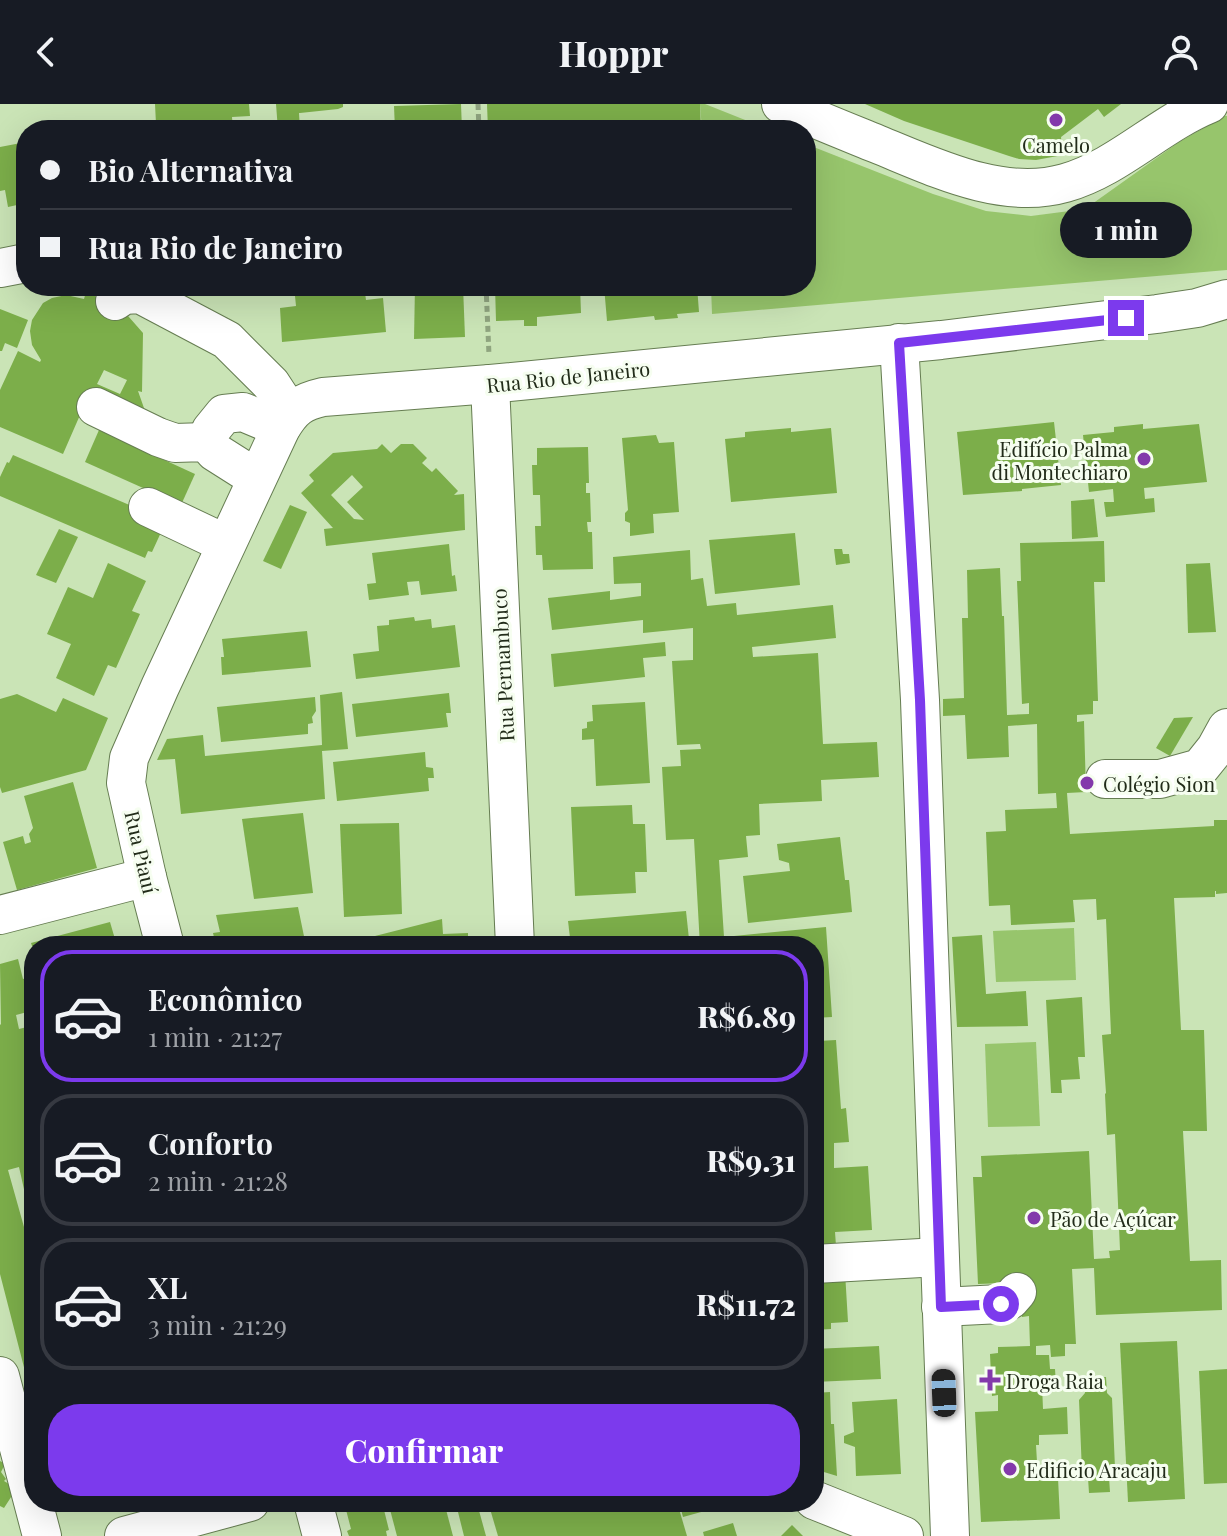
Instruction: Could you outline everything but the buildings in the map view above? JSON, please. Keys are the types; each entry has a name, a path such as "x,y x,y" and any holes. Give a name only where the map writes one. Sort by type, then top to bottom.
{"street":[{"path":"781,104 947,172 1000,186 1035,187 1064,183 1096,170 1188,112 1209,104"},
{"path":"719,361 718,340 1227,287"},
{"path":"115,301 122,296"},
{"path":"144,296 227,340 271,384 285,420 226,544 148,507"},
{"name":"Rua Rio de Janeiro","path":"285,420 305,401 323,397 490,384 899,343 1157,314 1197,308 1227,299"},
{"path":"899,343 920,700 950,1536"},
{"name":"Rua Pernambuco","path":"490,384 515,936"},
{"path":"96,407 175,443 210,416 243,412 285,420"},
{"path":"210,416 215,452 256,478"},
{"name":"Rua Piauí","path":"162,936 126,783 129,758 226,544"},
{"path":"1105,779 1160,779 1200,768 1227,728"},
{"path":"0,915 147,877"},
{"path":"824,1263 939,1257"},
{"path":"941,1307 1001,1304 1017,1292"},
{"path":"0,1376 24,1467"},
{"path":"824,1504 904,1536"},
{"path":"36,1512 42,1536"},
{"path":"140,1534 216,1512"},
{"path":"316,1512 322,1536"}],"path":[{"path":"486,296 490,384"}],"green space":[{"path":"700,104 745,120 701,120"},
{"path":"1227,116 1227,270 712,314 711,296 816,296 816,148 933,194 986,211 1031,216 1085,209 1179,142"},
{"path":"1074,928 1076,980 996,982 993,931"},
{"path":"1036,1042 1040,1126 988,1127 985,1044"}],"place":[{"name":"Camelo","path":"1056,120"},
{"name":"Edifício Palma di Montechiaro","path":"1144,459"},
{"name":"Colégio Sion","path":"1087,783"},
{"name":"Pão de Açúcar","path":"1034,1218"},
{"name":"Droga Raia","path":"990,1380"},
{"name":"Edificio Aracaju","path":"1010,1469"}],"route":[{"path":"1001,1304 941,1307 920,700 899,343 1126,318"}]}
